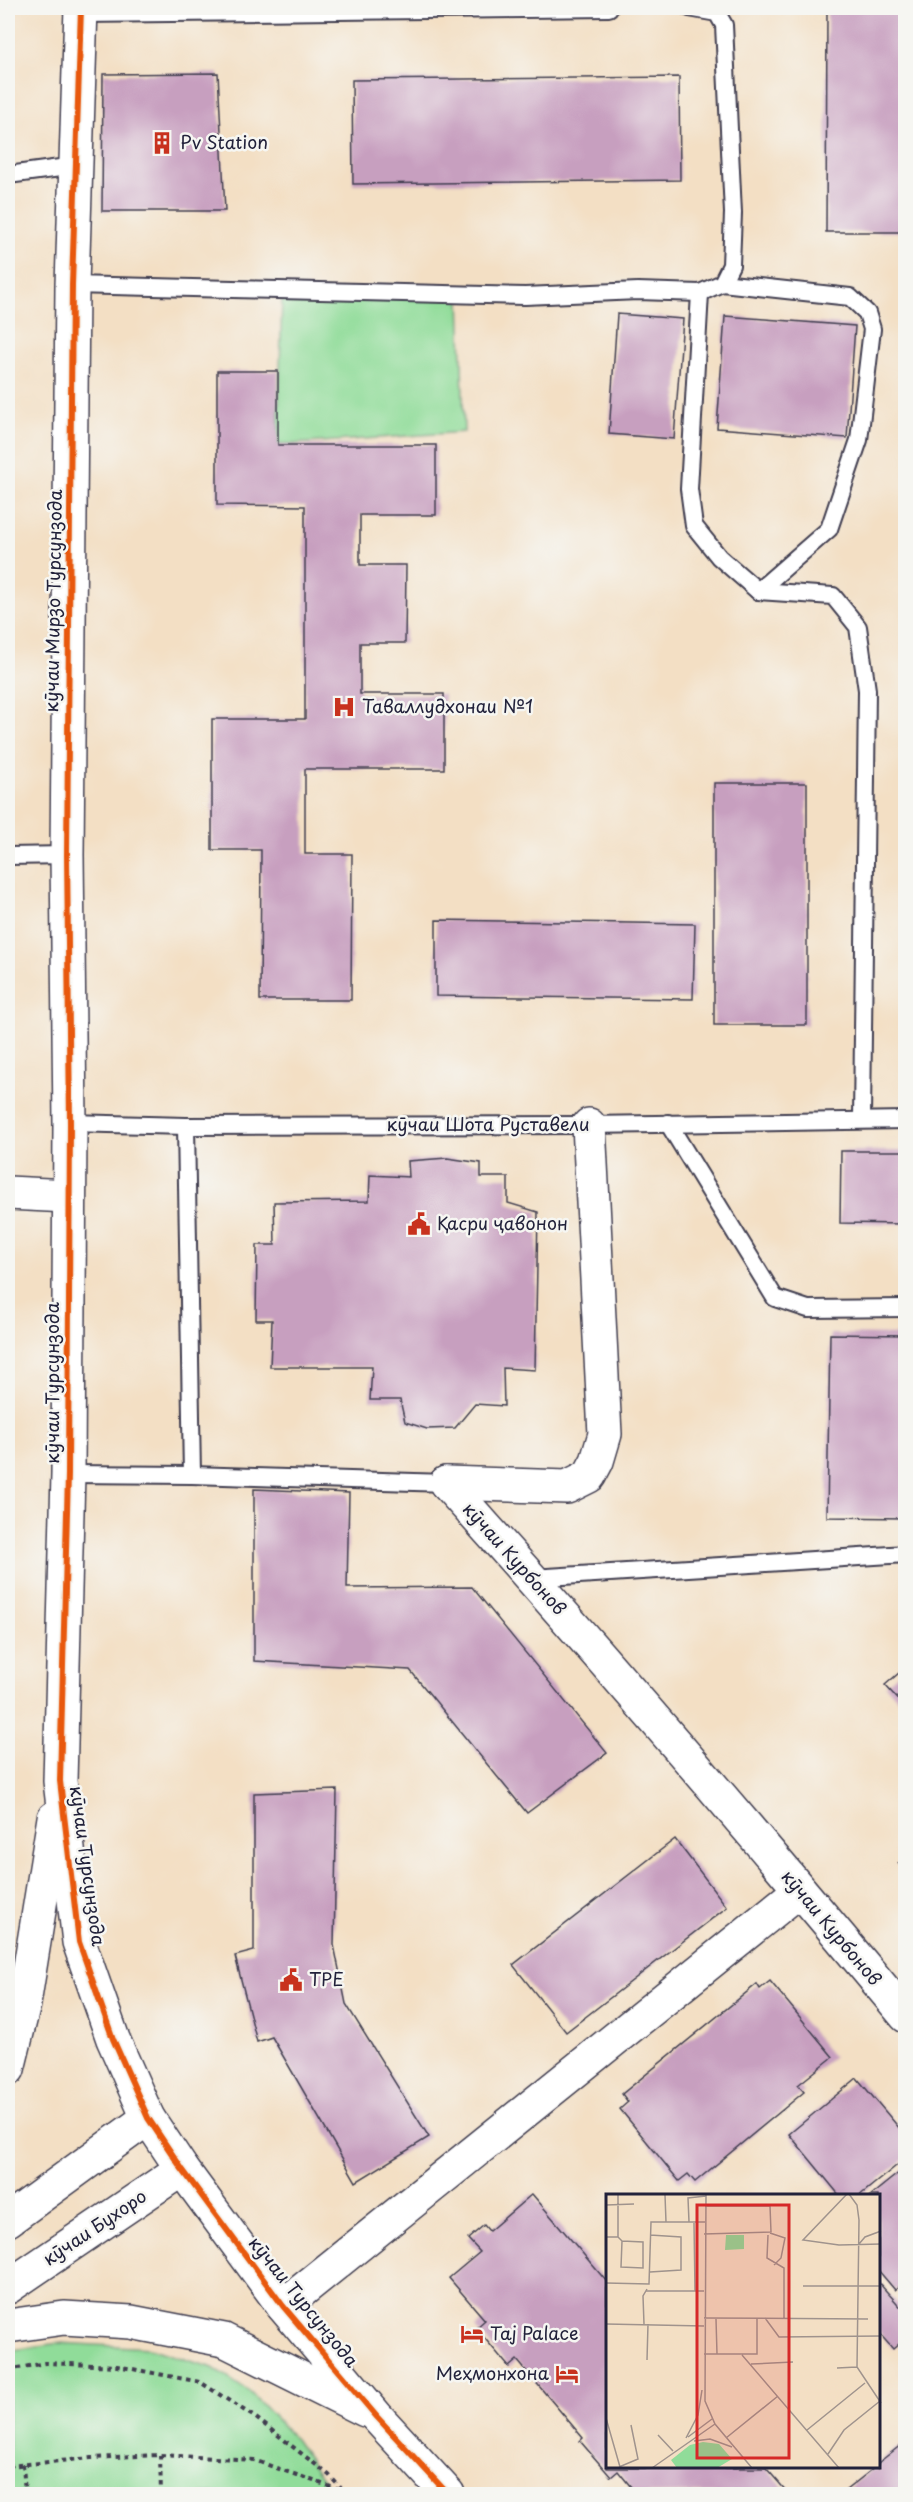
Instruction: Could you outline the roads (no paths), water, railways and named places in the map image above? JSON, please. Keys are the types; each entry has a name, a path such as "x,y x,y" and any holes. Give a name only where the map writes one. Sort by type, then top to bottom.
{"street":[{"name":"кӯчаи Мирзо Турсунзода","path":"68,1196 70,1124 67,855 72,285 81,11"},
{"name":"кӯчаи Курбонов","path":"446,1483 567,1487 589,1476 597,1461 605,1434 590,1125"},
{"path":"8,1194 68,1196"},
{"name":"кӯчаи Турсунзода","path":"68,1196 68,1474 60,1781 79,1942 112,2039 148,2118 182,2169 283,2306 377,2416 448,2494"},
{"name":"кӯчаи Курбонов","path":"446,1483 532,1578 906,2016"},
{"path":"8,2069 24,2004 60,1781"},
{"path":"283,2306 800,1890"},
{"path":"8,2220 148,2118"},
{"name":"кӯчаи Бухоро","path":"8,2287 182,2169"},
{"path":"8,2326 64,2318 130,2322 224,2340 377,2416"}],"lane":[{"path":"81,11 609,8"},
{"path":"689,8 717,13 724,25 733,213 731,265 722,283"},
{"path":"8,175 75,166"},
{"path":"72,285 525,296 638,291 700,293 722,283 850,297 867,313 872,329 859,440 829,529 758,591"},
{"path":"700,293 689,489 694,526 719,557 758,591 833,596 858,627 867,690 862,1119"},
{"path":"8,856 67,855"},
{"name":"кӯчаи Шота Руставели","path":"70,1124 590,1125 906,1120"},
{"path":"668,1124 775,1298 808,1309 906,1308"},
{"path":"186,1126 192,1475"},
{"path":"68,1474 192,1475 446,1483"},
{"path":"532,1578 906,1554"}],"place":[{"name":"Pv Station","path":"162,143"},
{"name":"Таваллудхонаи №1","path":"344,707"},
{"name":"Қасри ҷавонон","path":"419,1224"},
{"name":"TPE","path":"291,1980"},
{"name":"Taj Palace","path":"472,2334"},
{"name":"Меҳмонхона","path":"567,2374"}]}
